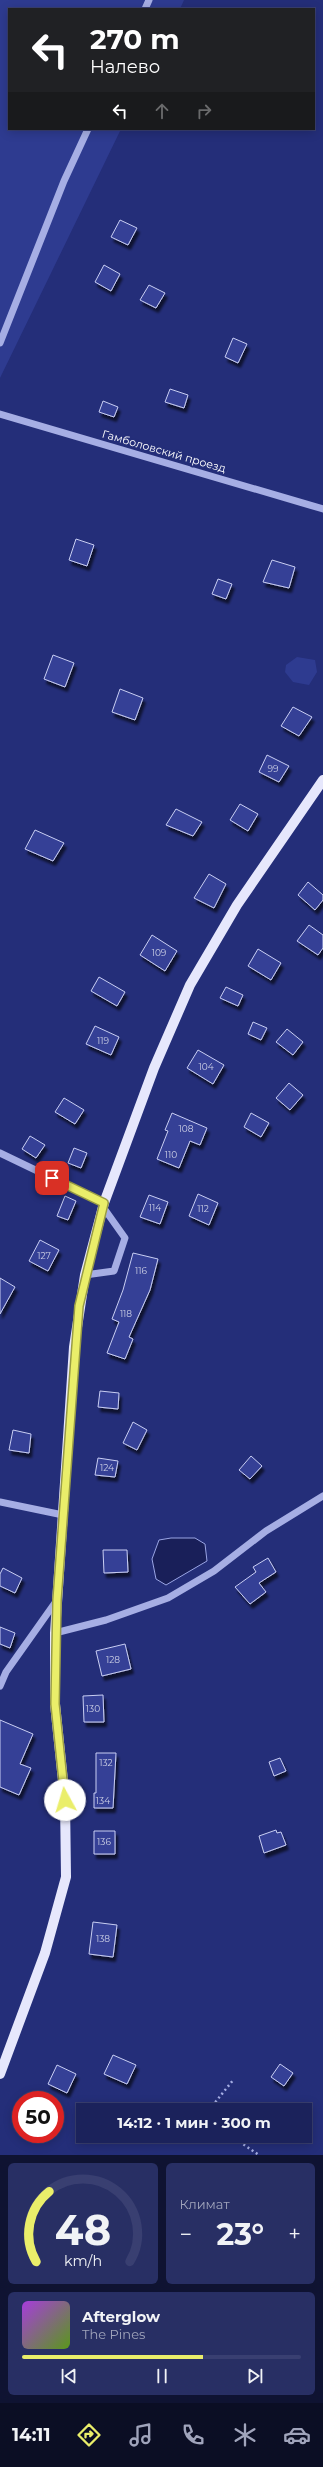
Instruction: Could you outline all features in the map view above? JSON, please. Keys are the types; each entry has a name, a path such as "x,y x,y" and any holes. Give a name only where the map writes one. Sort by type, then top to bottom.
{"main road":[{"path":"0,2074 45,1953 66,1877 65,1800 55,1704 55,1633 74,1347 85,1275 104,1205 154,1068 190,985 237,905 323,780"}],"street":[{"path":"0,343 64,181 88,130"},
{"name":"Гамболовский проезд","path":"0,414 323,509"},
{"path":"0,1153 104,1205 124,1238 114,1271 85,1275"},
{"path":"55,1633 106,1620 168,1598 214,1571 266,1532 323,1496"},
{"path":"0,1502 63,1515"},
{"path":"0,1686 6,1672 57,1600"}],"path":[{"path":"215,2103 234,2079"},
{"path":"242,2143 260,2155"}],"shaded area":[{"path":"0,0 184,0 180,8 8,8 8,130 121,130 0,378"},
{"path":"297,657 315,660 317,672 309,685 293,682 285,672 286,665"},
{"path":"171,1538 195,1538 205,1544 207,1561 166,1585 156,1579 152,1559 159,1540"}],"building":[{"path":"120,220 137,228 128,245 111,237"},
{"path":"104,265 120,274 111,291 95,282"},
{"path":"149,285 165,293 156,308 140,300"},
{"path":"233,338 247,344 238,363 225,357"},
{"path":"170,389 188,395 184,408 165,402"},
{"path":"103,401 118,407 114,417 99,412"},
{"path":"76,539 94,545 87,566 69,560"},
{"path":"272,560 295,567 289,588 263,582"},
{"path":"218,579 232,584 226,599 212,594"},
{"path":"53,655 74,663 65,687 44,679"},
{"path":"120,689 143,698 135,720 112,712"},
{"path":"293,707 312,717 299,736 281,726"},
{"path":"267,755 289,766 279,782 259,772"},
{"path":"240,804 258,814 248,831 230,820"},
{"path":"176,809 202,822 193,836 166,825"},
{"path":"35,830 64,843 53,861 25,849"},
{"path":"209,874 226,884 214,908 194,898"},
{"path":"308,882 323,895 323,900 315,910 298,895"},
{"path":"309,925 323,935 323,948 318,955 297,941"},
{"path":"152,935 177,951 165,971 140,955"},
{"path":"258,949 281,963 271,980 248,966"},
{"path":"99,977 125,992 117,1006 91,991"},
{"path":"226,987 243,995 238,1006 220,998"},
{"path":"253,1022 267,1028 261,1040 248,1034"},
{"path":"95,1026 119,1037 111,1055 86,1044"},
{"path":"287,1029 303,1042 293,1055 276,1042"},
{"path":"198,1050 224,1065 213,1084 187,1068"},
{"path":"289,1083 303,1095 290,1110 276,1098"},
{"path":"64,1098 84,1110 75,1124 55,1112"},
{"path":"172,1113 207,1128 200,1145 190,1141 179,1168 157,1159 168,1131 165,1130"},
{"path":"251,1113 269,1123 261,1137 244,1127"},
{"path":"30,1136 45,1145 36,1158 22,1149"},
{"path":"74,1148 87,1153 81,1168 68,1163"},
{"path":"198,1194 218,1203 209,1225 189,1216"},
{"path":"149,1195 168,1202 160,1224 140,1217"},
{"path":"65,1196 76,1201 68,1220 57,1216"},
{"path":"40,1240 59,1250 48,1271 29,1261"},
{"path":"133,1253 158,1259 150,1290 129,1337 133,1339 125,1359 107,1353 119,1322 112,1319 123,1290"},
{"path":"0,1278 15,1287 0,1314"},
{"path":"100,1391 119,1393 118,1409 98,1407"},
{"path":"133,1422 147,1430 137,1450 123,1443"},
{"path":"13,1430 31,1434 29,1453 9,1450"},
{"path":"251,1456 262,1466 250,1479 239,1470"},
{"path":"98,1458 118,1461 115,1477 95,1475"},
{"path":"103,1550 127,1550 128,1572 104,1573"},
{"path":"268,1558 276,1572 259,1583 266,1592 250,1604 235,1587 256,1572 253,1567"},
{"path":"3,1568 22,1578 15,1593 0,1586 0,1574"},
{"path":"0,1627 15,1633 10,1648 0,1644"},
{"path":"125,1644 131,1669 102,1676 96,1651"},
{"path":"103,1695 104,1722 84,1722 83,1696"},
{"path":"0,1720 33,1734 20,1764 31,1768 19,1795 0,1787"},
{"path":"96,1753 116,1753 113,1808 94,1808 94,1793 96,1793"},
{"path":"280,1758 286,1771 274,1776 269,1762"},
{"path":"276,1830 277,1833 281,1832 286,1845 264,1853 259,1836"},
{"path":"94,1831 115,1831 115,1854 94,1854"},
{"path":"93,1922 117,1925 113,1957 89,1954"},
{"path":"113,2055 136,2065 127,2084 104,2074"},
{"path":"280,2064 293,2073 284,2086 271,2077"},
{"path":"57,2065 76,2074 67,2093 48,2084"}],"route":[{"path":"52,1178 104,1203 85,1275 79,1306 74,1347 57,1600 55,1633 55,1704 65,1800"}]}
